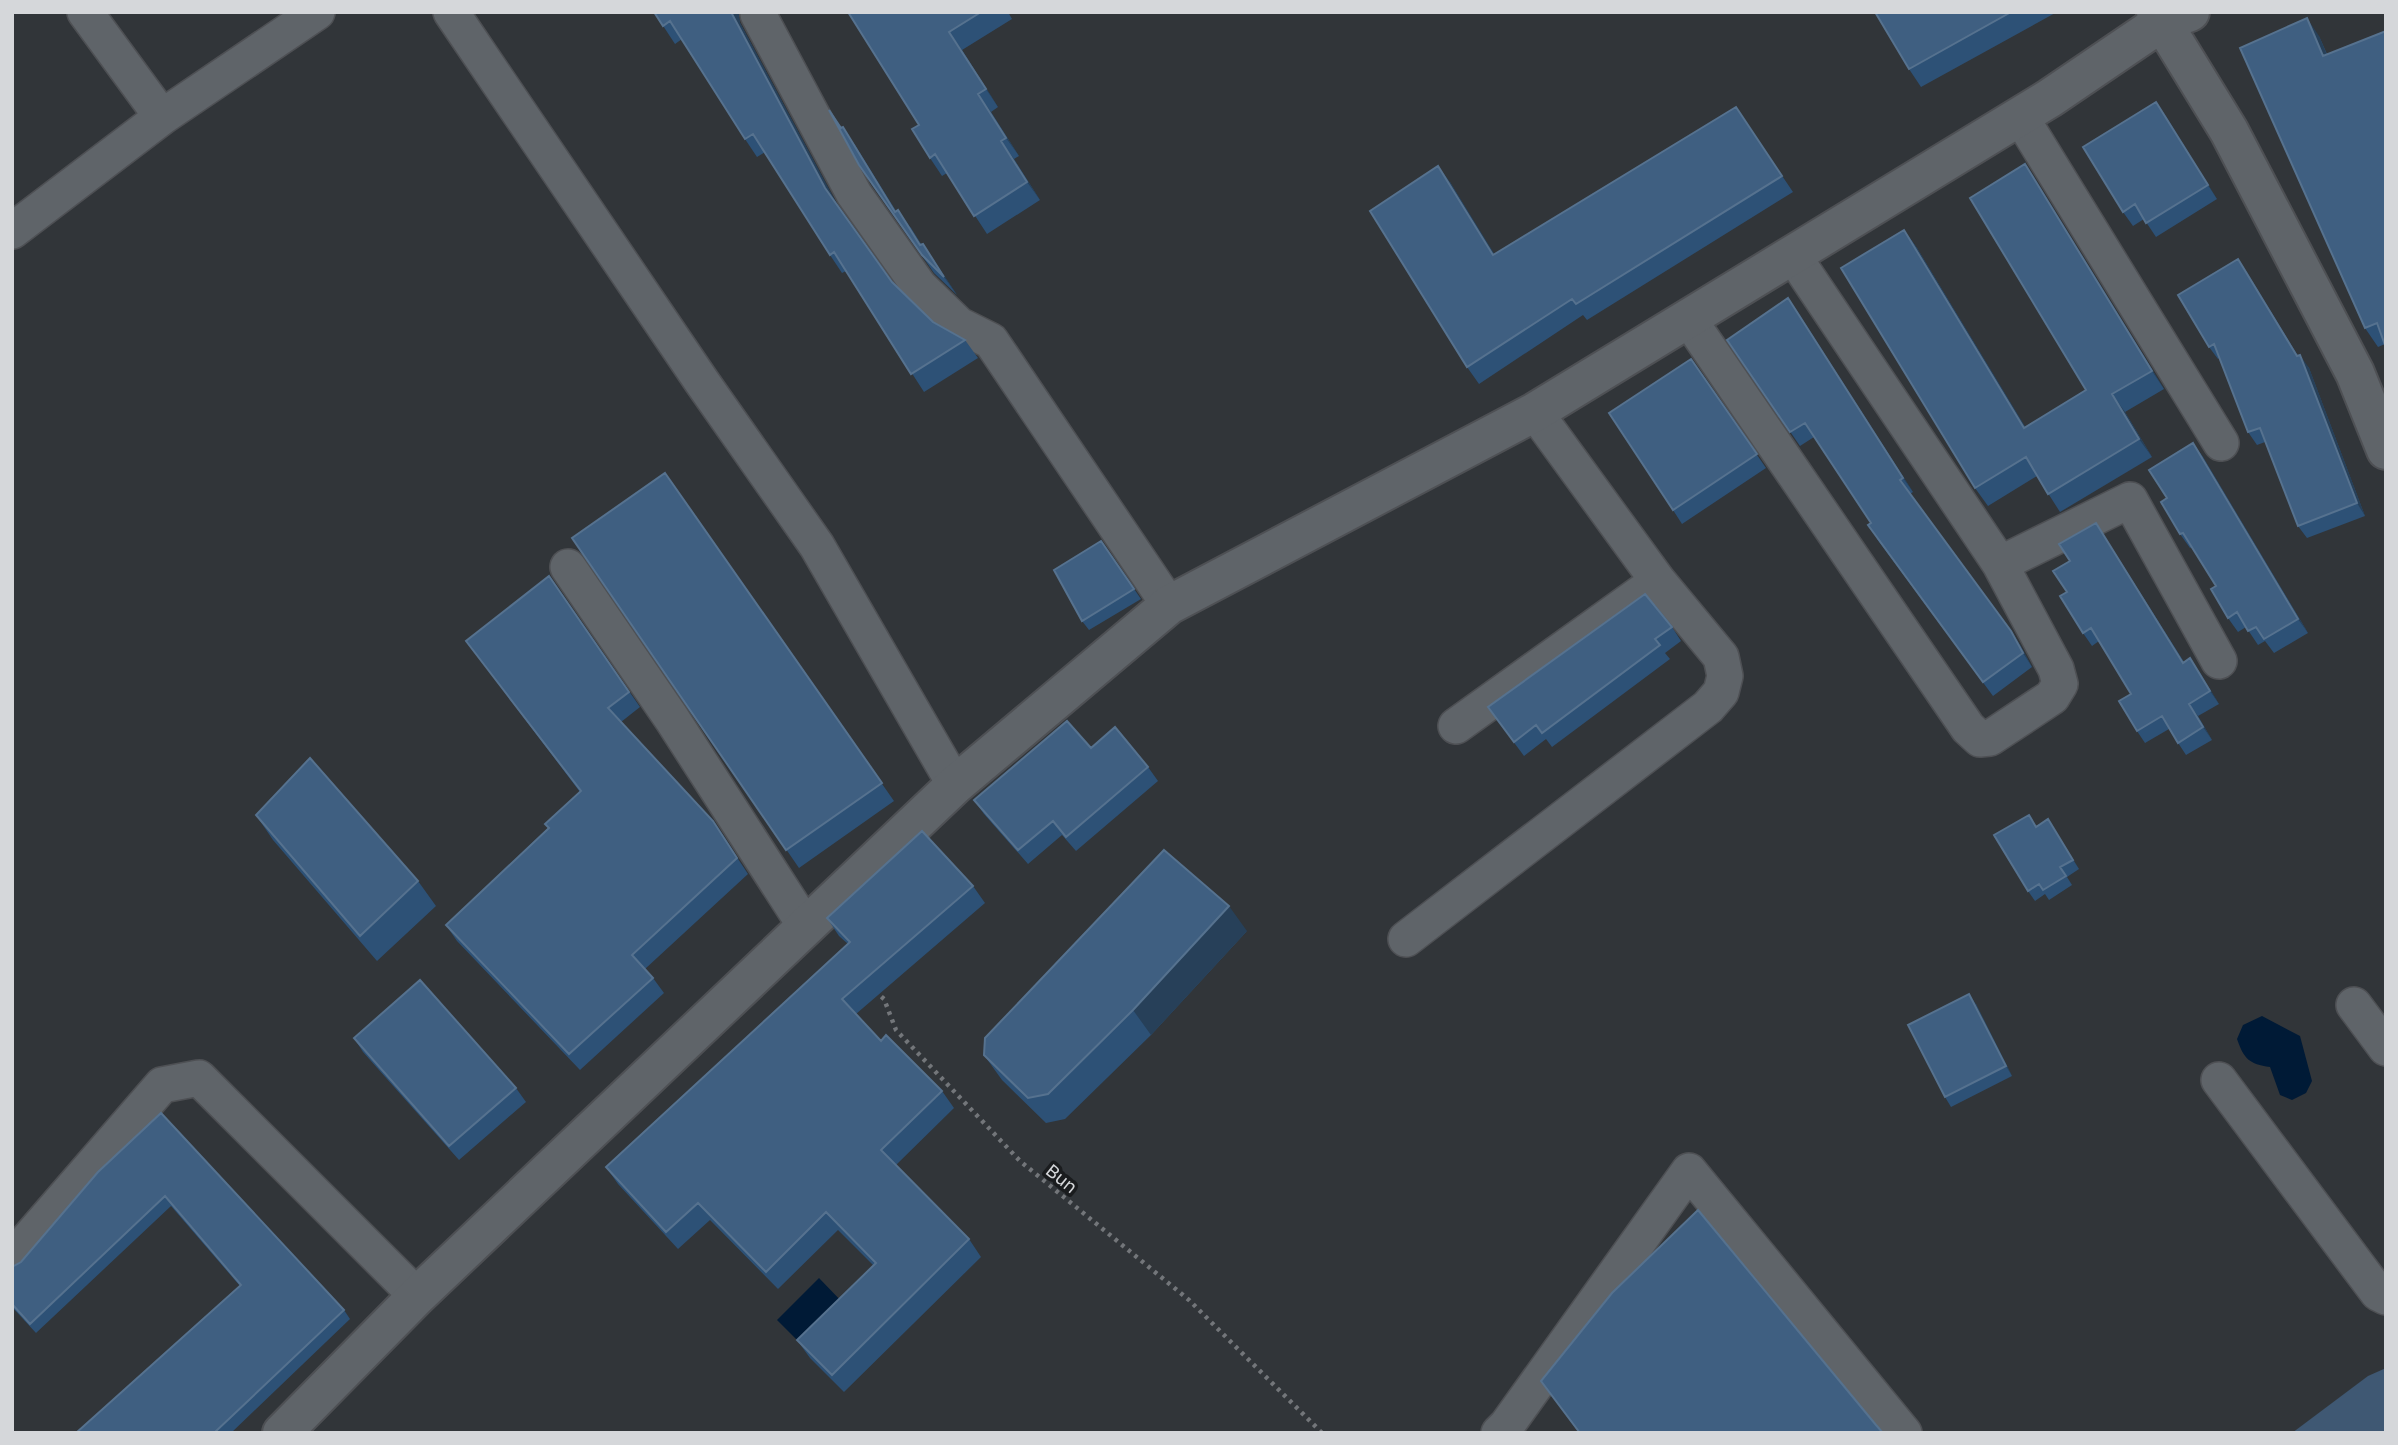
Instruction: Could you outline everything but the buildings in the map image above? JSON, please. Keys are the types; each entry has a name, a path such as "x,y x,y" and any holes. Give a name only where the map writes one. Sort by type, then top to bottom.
{"main road":[{"path":"282,1433 417,1296 955,785 1169,605 1535,412 2020,116 2169,15 2355,373 2386,450"}],"street":[{"path":"85,12 162,117"},
{"path":"12,231 162,117 317,12"},
{"path":"451,12 702,382 817,546 955,785"},
{"path":"758,14 854,194 919,286 959,325 992,341 1169,605"},
{"path":"2020,116 2221,443"},
{"path":"1688,318 1968,728 1980,739 1990,738 2052,697 2060,684 2056,669 2000,564 1792,254"},
{"path":"1406,939 1698,716 1721,692 1725,676 1721,657 1658,580 1535,412"},
{"path":"2000,564 2130,500 2219,662"},
{"path":"568,567 672,719 806,927"},
{"path":"1456,726 1658,580"},
{"path":"2354,1005 2386,1048"},
{"path":"12,1258 162,1085 199,1078 417,1296"},
{"path":"2218,1080 2378,1293 2386,1297"},
{"path":"1506,1430 1689,1171 1904,1433"}],"path":[{"name":"Bun","path":"874,990 884,999 896,1030 1020,1161 1189,1300 1322,1433"}],"shaded area":[{"path":"2262,1016 2300,1036 2312,1081 2306,1093 2292,1100 2280,1095 2270,1067 2248,1059 2237,1039 2243,1025"},
{"path":"819,1278 846,1306 804,1347 777,1320"},
{"path":"2386,1368 2386,1433 2292,1433 2368,1376"}]}
